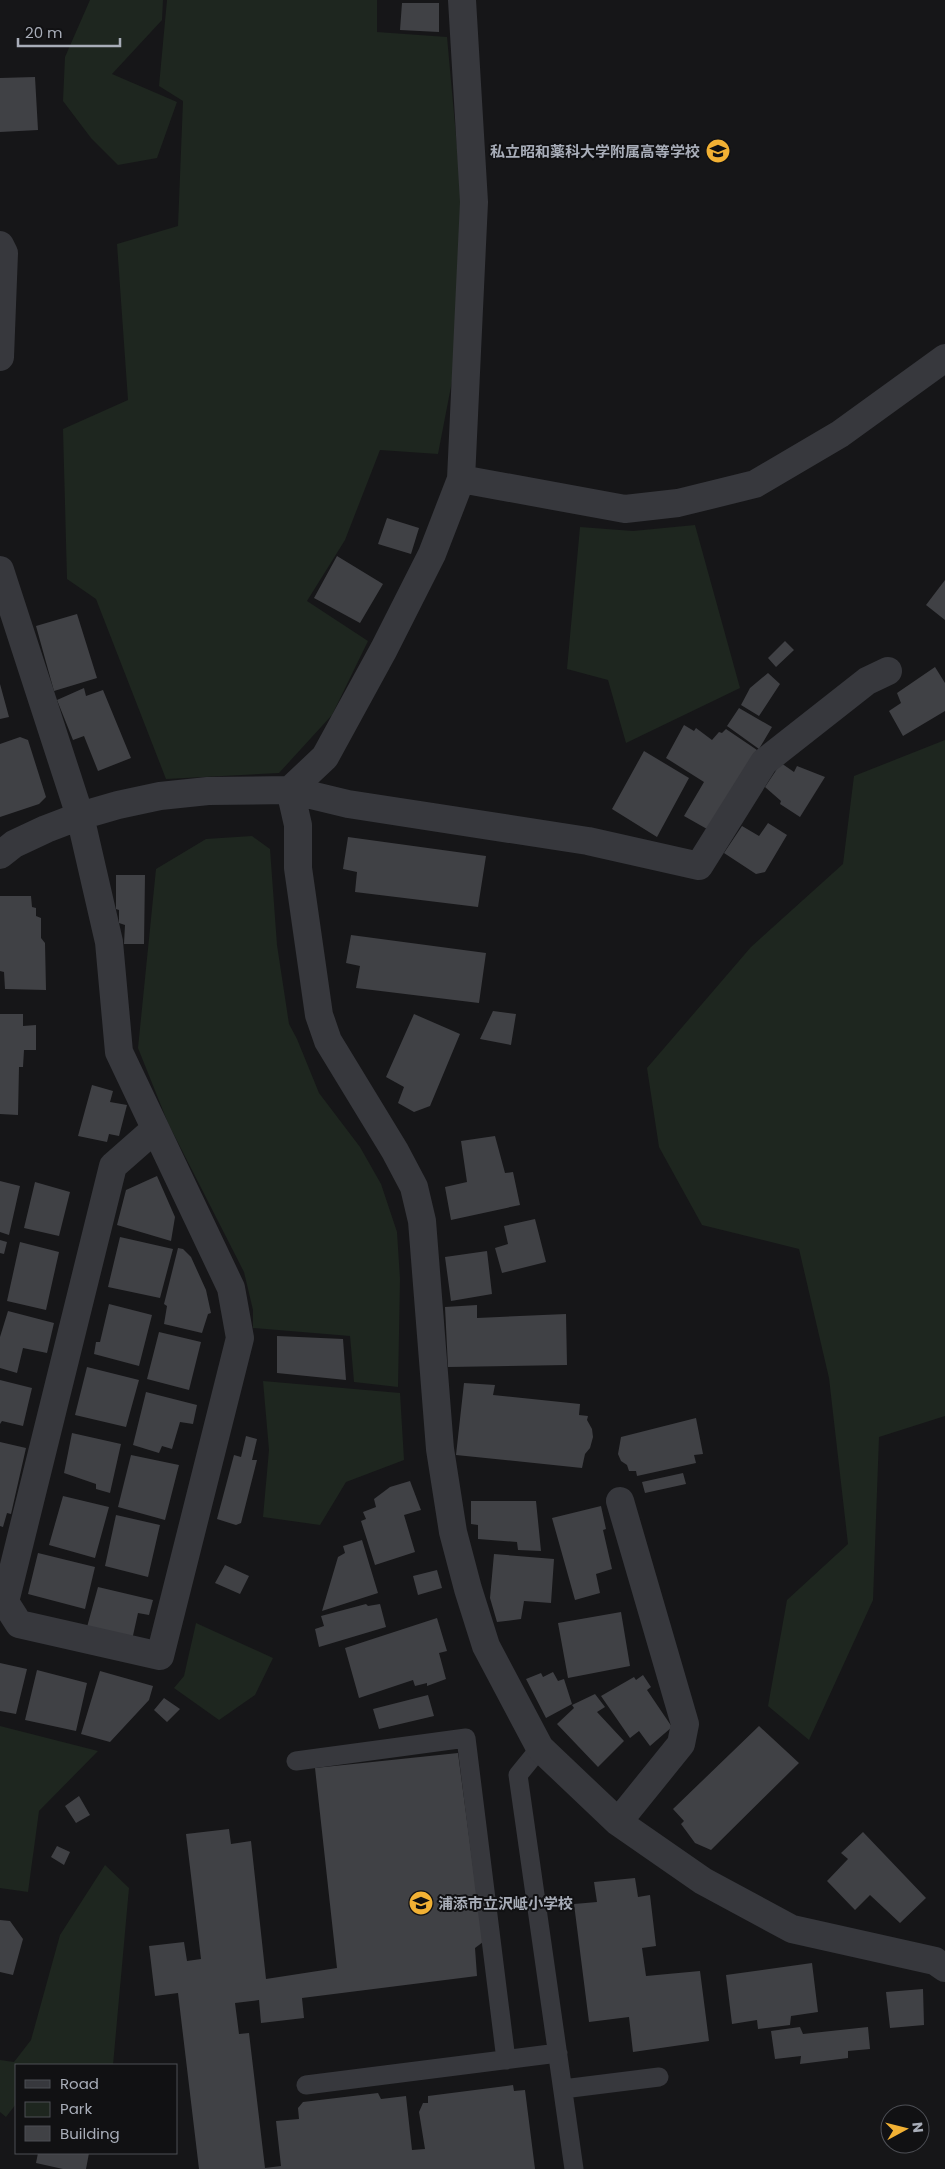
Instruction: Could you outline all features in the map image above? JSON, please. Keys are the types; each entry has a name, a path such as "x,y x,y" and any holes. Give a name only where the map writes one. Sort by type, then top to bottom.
{"street":[{"path":"290,790 325,757 384,649 432,554 461,479 474,202 462,0"},
{"path":"0,245 4,253 0,357"},
{"path":"461,479 625,509 678,503 756,484 840,434 945,358"},
{"path":"0,570 80,816 109,942 119,1052 231,1288 240,1338 160,1656 19,1624 5,1602 113,1166 155,1129"},
{"path":"0,855 14,844 80,816 118,804 160,796 208,791 290,790 348,804 588,841 699,866 764,762 867,681 888,671"},
{"path":"290,790 298,825 298,868 318,1015 328,1041 396,1152 414,1188 422,1221 440,1450 453,1532 486,1646 540,1748 618,1822 703,1881 792,1929 934,1961 945,1968"},
{"path":"618,1822 682,1744 685,1724 620,1501"}],"lane":[{"path":"296,1761 466,1738 506,2060"},
{"path":"540,1748 518,1775 574,2169"},
{"path":"306,2085 558,2053"},
{"path":"563,2089 659,2078"}],"green space":[{"path":"90,0 163,0 162,20 112,74 177,102 157,158 118,165 91,138 63,101 65,57"},
{"path":"167,0 377,0 377,32 447,37 463,213 459,345 438,454 380,450 345,540 307,601 368,641 332,715 279,773 166,779 96,599 67,579 63,429 128,400 117,244 178,226 183,101 159,86"},
{"path":"695,525 740,688 626,743 608,680 567,669 580,527 633,531"},
{"path":"945,740 945,1416 879,1437 873,1600 809,1740 768,1706 787,1600 848,1544 829,1378 799,1249 702,1225 659,1147 647,1068 751,947 843,864 854,776"},
{"path":"252,836 270,849 277,945 289,1024 319,1093 360,1147 381,1184 397,1232 400,1279 398,1387 354,1382 350,1336 253,1328 253,1310 244,1272 168,1123 138,1048 156,869 206,839"},
{"path":"263,1381 400,1393 404,1460 346,1482 320,1525 263,1517 269,1450"},
{"path":"196,1623 273,1658 255,1695 219,1720 174,1688 184,1676"},
{"path":"0,1726 98,1751 39,1811 28,1892 0,1888"},
{"path":"105,1865 129,1888 113,2064 15,2064 15,2105 6,2117 0,2112 0,2060 14,2062 31,2040 60,1935"}],"building":[{"path":"402,3 439,3 439,32 400,30"},
{"path":"35,77 38,130 0,132 0,78"},
{"path":"387,518 419,528 411,554 378,544"},
{"path":"337,556 383,584 360,623 314,598"},
{"path":"945,580 945,620 926,605"},
{"path":"77,614 97,678 54,691 36,626"},
{"path":"785,641 794,650 776,667 768,658"},
{"path":"935,667 945,683 945,711 903,736 889,711 901,703 897,693"},
{"path":"768,673 780,684 759,716 741,705 750,688"},
{"path":"0,684 9,717 0,719"},
{"path":"84,688 86,696 103,690 131,758 98,771 84,736 73,740 57,700"},
{"path":"739,708 772,727 759,749 727,726"},
{"path":"684,725 694,731 696,728 712,740 719,732 722,733 726,729 757,750 707,829 684,816 704,782 666,758"},
{"path":"20,737 28,740 46,797 39,804 0,817 0,744"},
{"path":"644,751 689,778 657,837 612,809"},
{"path":"781,763 794,772 797,766 825,777 800,817 780,804 781,801 765,787"},
{"path":"768,823 787,835 765,872 756,874 724,853 742,826 759,836"},
{"path":"348,837 486,856 478,907 355,892 357,872 343,869"},
{"path":"116,875 145,875 144,944 124,944 125,925 119,923 119,910 116,909"},
{"path":"0,896 31,896 32,907 36,908 36,916 41,918 41,938 45,943 46,990 5,989 4,972 0,971"},
{"path":"351,935 486,953 479,1003 356,988 360,966 346,963"},
{"path":"493,1011 516,1014 511,1045 480,1039"},
{"path":"0,1014 23,1014 23,1026 36,1025 36,1050 24,1050 23,1067 19,1067 18,1115 0,1114"},
{"path":"414,1014 460,1034 430,1106 414,1112 398,1103 404,1087 386,1077"},
{"path":"92,1085 113,1091 110,1102 127,1105 119,1136 109,1134 107,1142 78,1136"},
{"path":"495,1136 505,1173 513,1172 520,1205 451,1220 445,1187 467,1182 461,1141"},
{"path":"157,1176 175,1217 171,1241 117,1225 126,1190"},
{"path":"0,1181 20,1186 9,1235 0,1232"},
{"path":"35,1182 70,1192 59,1236 24,1228"},
{"path":"535,1219 546,1262 502,1273 495,1248 508,1244 504,1226"},
{"path":"120,1237 173,1249 160,1298 108,1287"},
{"path":"0,1240 7,1242 4,1254 0,1253"},
{"path":"20,1242 59,1252 46,1310 7,1301"},
{"path":"178,1248 183,1249 191,1257 206,1290 211,1313 208,1314 202,1333 164,1324 167,1306 164,1304"},
{"path":"487,1251 492,1294 451,1301 445,1257"},
{"path":"109,1304 152,1315 139,1366 94,1354 96,1342 100,1342"},
{"path":"477,1305 477,1318 566,1314 567,1365 448,1367 445,1307"},
{"path":"8,1311 54,1323 47,1353 23,1348 17,1373 0,1368 0,1337"},
{"path":"159,1332 201,1342 189,1390 147,1379"},
{"path":"277,1336 343,1339 346,1380 277,1373"},
{"path":"87,1367 139,1380 126,1427 75,1415"},
{"path":"0,1380 32,1388 23,1426 2,1421 0,1424"},
{"path":"464,1383 495,1385 493,1395 580,1404 579,1415 588,1416 587,1420 592,1429 593,1437 590,1448 585,1454 582,1468 456,1455"},
{"path":"146,1392 197,1405 193,1424 180,1422 172,1449 162,1446 159,1453 133,1445"},
{"path":"696,1418 703,1454 694,1455 696,1463 637,1476 636,1471 629,1471 627,1465 621,1461 618,1454 621,1437"},
{"path":"72,1433 121,1444 110,1493 96,1489 96,1484 64,1473"},
{"path":"246,1436 257,1439 252,1460 257,1460 241,1523 236,1525 217,1519 234,1455 241,1457"},
{"path":"0,1442 26,1448 11,1514 7,1513 3,1527 0,1526"},
{"path":"131,1455 179,1465 165,1520 118,1507"},
{"path":"683,1473 686,1484 645,1493 642,1482"},
{"path":"410,1481 421,1510 404,1515 415,1552 375,1565 361,1521 366,1519 363,1512 376,1507 374,1499 390,1487"},
{"path":"63,1496 109,1507 95,1558 49,1545"},
{"path":"471,1501 536,1501 541,1551 518,1550 517,1542 478,1539 478,1525 471,1524"},
{"path":"601,1506 606,1529 603,1530 612,1569 596,1574 600,1593 575,1600 552,1518"},
{"path":"116,1515 160,1525 148,1577 105,1566"},
{"path":"362,1540 378,1593 322,1611 338,1557 345,1553 343,1546"},
{"path":"38,1553 95,1567 85,1609 28,1594"},
{"path":"494,1554 554,1559 551,1603 524,1601 521,1619 497,1622 490,1598"},
{"path":"225,1565 249,1576 240,1594 215,1583"},
{"path":"437,1570 442,1588 418,1595 413,1576"},
{"path":"98,1587 153,1600 149,1615 138,1613 132,1640 87,1627"},
{"path":"366,1604 368,1606 380,1604 386,1627 319,1647 315,1629 324,1626 321,1616"},
{"path":"621,1612 630,1666 568,1678 558,1623"},
{"path":"437,1618 447,1651 439,1653 446,1679 427,1686 427,1683 415,1686 413,1680 359,1698 345,1648"},
{"path":"0,1663 27,1669 16,1714 0,1711"},
{"path":"37,1670 87,1683 76,1731 25,1720"},
{"path":"100,1671 153,1686 149,1700 110,1742 81,1734"},
{"path":"553,1672 558,1681 564,1679 572,1704 546,1718 526,1679 541,1673 543,1677"},
{"path":"643,1675 651,1687 647,1690 672,1727 650,1746 639,1731 630,1738 601,1696 634,1677 636,1680"},
{"path":"595,1694 605,1707 597,1712 624,1741 598,1767 557,1724 574,1708 572,1705"},
{"path":"428,1695 434,1716 379,1729 373,1709"},
{"path":"164,1698 180,1709 167,1722 154,1710"},
{"path":"759,1726 799,1763 711,1850 695,1843 681,1824 684,1821 673,1809"},
{"path":"458,1753 483,1942 475,1948 477,1976 302,1998 304,2018 261,2023 259,2000 235,2003 239,2034 249,2033 265,2168 281,2166 276,2121 299,2119 298,2108 303,2102 378,2093 381,2099 406,2096 412,2150 425,2149 419,2112 423,2103 428,2103 428,2096 513,2085 514,2091 525,2090 535,2169 199,2169 178,1993 155,1996 149,1946 184,1942 187,1961 201,1959 186,1834 229,1829 231,1844 251,1841 266,1979 337,1968 315,1768"},
{"path":"79,1796 90,1815 76,1823 65,1806"},
{"path":"863,1832 926,1898 900,1923 870,1895 855,1910 827,1881 848,1859 841,1853"},
{"path":"57,1846 70,1852 64,1865 51,1857"},
{"path":"635,1878 638,1897 650,1895 656,1946 642,1948 646,1976 700,1971 709,2041 633,2052 629,2017 589,2022 574,1904 597,1902 594,1882"},
{"path":"0,1920 10,1921 23,1939 13,1975 0,1972"},
{"path":"812,1963 818,2012 791,2016 790,2025 758,2029 757,2020 732,2024 726,1975"},
{"path":"923,1989 924,2025 890,2028 886,1992"},
{"path":"800,2027 803,2034 868,2027 870,2049 848,2051 848,2058 800,2064 801,2056 775,2059 771,2031"},
{"path":"38,2154 89,2154 86,2169 63,2169 36,2163"}],"place":[{"name":"私立昭和薬科大学附属高等学校","path":"718,151"},
{"name":"浦添市立沢岻小学校","path":"421,1903"}]}
